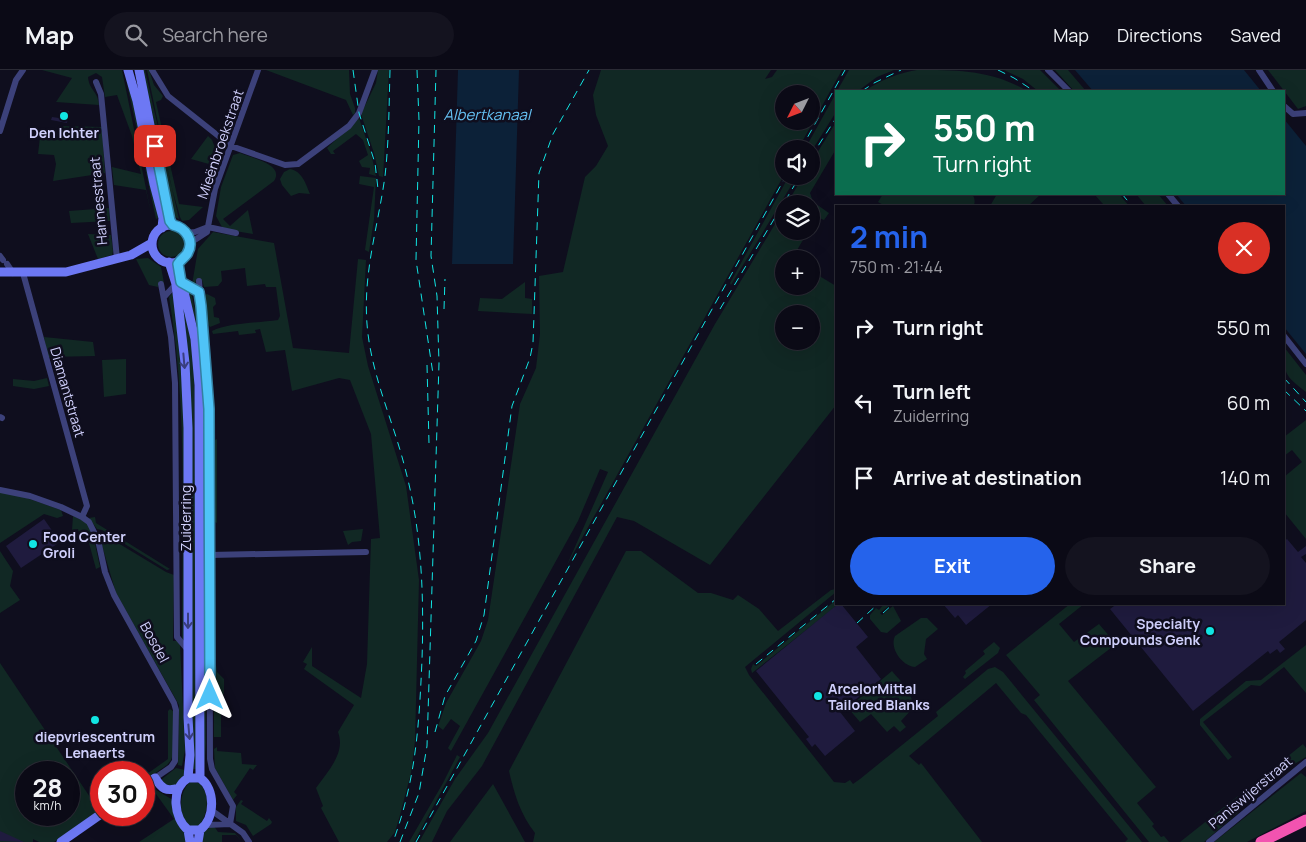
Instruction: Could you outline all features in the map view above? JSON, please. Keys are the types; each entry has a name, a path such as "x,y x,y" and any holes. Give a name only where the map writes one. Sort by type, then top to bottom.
{"highway":[{"path":"1261,842 1306,820"},
{"path":"1278,842 1306,828"}],"main road":[{"path":"128,70 137,101 163,218 162,228"},
{"path":"139,70 167,210 173,225"},
{"path":"173,225 178,226 186,233 190,243 187,253 180,260 168,262 161,260 155,254 152,243 155,234 162,228 173,225"},
{"path":"131,255 152,243"},
{"path":"0,272 66,272 131,255 155,254"},
{"name":"Zuiderring","path":"180,260 178,266 188,428 188,717 190,755 188,778"},
{"name":"Zuiderring","path":"168,262 179,283 195,339 199,385 200,778 209,788 211,810 198,842"},
{"path":"190,842 188,830 179,818 176,802 182,782 188,778 200,778"},
{"path":"155,785 168,791 179,788"},
{"path":"155,787 176,802"},
{"path":"61,842 90,822"},
{"path":"188,830 203,828"}],"street":[{"path":"0,131 16,80 23,70"},
{"path":"152,70 168,96 231,146 283,165 298,164 352,122 359,113 367,96 375,70"},
{"name":"Mieënbroekstraat","path":"208,227 215,189 258,70"},
{"path":"1048,70 1068,90"},
{"path":"1260,70 1272,90"},
{"name":"Hannesstraat","path":"96,82 101,94 117,259"},
{"path":"1285,107 1293,114 1306,113"},
{"path":"1169,195 1177,205"},
{"path":"190,243 207,232 208,227"},
{"path":"186,233 208,227 236,233"},
{"path":"3,260 13,273"},
{"name":"Diamantstraat","path":"23,273 25,286 87,506 82,517"},
{"name":"Zuiderring","path":"199,280 209,409 210,759 212,769 233,806 230,824"},
{"path":"164,298 179,283 199,292"},
{"name":"Zuiderring","path":"161,284 171,337 176,391 177,637 188,650"},
{"path":"1285,337 1306,364"},
{"path":"0,490 30,496 82,517"},
{"name":"Bosdel","path":"82,517 94,530 105,572 114,595 174,703 176,710 175,761 171,767 155,778"},
{"name":"Zuiderring","path":"210,556 366,552"},
{"name":"Paniswijerstraat","path":"1210,842 1306,762"},
{"path":"211,810 243,833 249,842"},
{"path":"203,828 230,824"}],"green space":[{"path":"42,70 122,70 153,223 146,190 114,185 112,167 141,174 132,136 117,95 105,97 102,77 96,73 88,77 99,105 56,102 72,78"},
{"path":"124,70 161,217 156,219"},
{"path":"140,70 145,70 179,219 172,215 170,209 171,203 151,107"},
{"path":"147,70 149,70 154,85 163,96 161,100 156,102 179,204 203,207 189,220 182,221 180,217 170,181"},
{"path":"266,70 349,70 350,94 355,113 353,115 346,100"},
{"path":"378,70 389,70 383,177 379,176 374,153 361,114 376,83"},
{"path":"601,70 771,70 765,79 772,77 777,70 842,70 820,110 820,85 775,85 775,130 809,130 803,140 775,140 775,185 778,185 567,565 608,472 600,469 578,521 451,751 448,748 460,726 451,719 443,730 438,726 446,703 481,641 488,620 520,404 536,368 540,334 539,276 563,272 585,177 596,166 608,146 596,115 593,95"},
{"path":"849,70 894,70 877,77 859,90 838,90"},
{"path":"917,70 960,71 1001,79 1025,90 867,90 903,73"},
{"path":"1004,70 1040,70 1060,90 1037,90 1023,79"},
{"path":"1055,70 1068,70 1085,90 1073,90"},
{"path":"1268,70 1306,70 1306,106 1298,109"},
{"path":"835,95 835,114 818,140 810,140 816,130 820,130 820,122"},
{"path":"359,118 371,153 376,176 369,174 370,168 362,167 359,161 368,155 363,140 356,134 333,151 335,154 331,154 327,148"},
{"path":"835,124 835,151 820,176 820,148"},
{"path":"61,126 102,127 105,173 53,181 56,164 54,155 38,154 40,137 59,133"},
{"path":"208,136 212,140 220,160 216,166 191,159"},
{"path":"240,153 265,162 275,170 276,175 274,181 223,219 230,226 248,210 253,234 223,229 216,216 221,187 233,155"},
{"path":"290,169 301,175 310,194 299,193 291,196 282,185 280,179 284,172"},
{"path":"360,176 376,178 374,219 369,252 365,250 374,187 359,184"},
{"path":"784,185 792,185 785,195 779,195"},
{"path":"798,185 815,185 811,195 792,195"},
{"path":"882,195 972,195 975,203 974,205 883,205 878,202"},
{"path":"996,195 1040,195 1029,205 991,205"},
{"path":"1095,195 1120,195 1128,205 1102,205"},
{"path":"1137,195 1159,195 1167,205 1145,205"},
{"path":"775,201 775,212 731,285 730,283"},
{"path":"820,207 829,213 824,220 820,218"},
{"path":"109,208 110,221 71,223 69,211"},
{"path":"775,224 775,240 803,240 797,250 775,250 775,295 820,295 820,276 835,285 835,406 710,565 634,521 617,517 482,766 447,811 432,842 419,842 455,779 488,733 715,324"},
{"path":"171,231 180,235 184,244 180,253 171,257 162,253 158,244 162,235"},
{"path":"213,232 274,243 293,348 349,353 358,259 366,260 362,337 368,366 406,486 419,580 415,741 411,773 400,815 395,832 387,842 339,842 321,808 323,806 316,788 338,754 340,740 338,732 354,705 304,669 307,664 303,662 312,647 312,666 361,698 367,664 371,539 380,538 371,434 350,380 339,378 292,391 285,350 266,352 260,329 255,330 256,333 239,335 238,331 213,334 212,331 219,328 278,320 280,316 276,287 266,287 265,284 247,286 245,268 221,271 222,281 218,286 204,287 202,280 196,280 195,286 192,285 198,249"},
{"path":"88,234 111,235 112,255 98,259"},
{"path":"148,258 161,267 164,283 158,285 158,287 149,285 136,259"},
{"path":"177,270 194,356 197,769 192,769 192,584"},
{"path":"525,282 525,298 532,299 532,314 478,311 480,298 502,299"},
{"path":"174,291 184,408 185,641 182,639 183,467 181,424 175,339 169,297"},
{"path":"188,291 191,292 197,318 204,407 206,743 204,769 202,443"},
{"path":"207,294 215,298 216,304 213,307 214,317 219,318 220,323 210,327 206,320 203,296"},
{"path":"44,337 93,342 95,356 48,357"},
{"path":"1285,348 1306,375 1306,392 1293,382 1285,369"},
{"path":"126,359 126,394 104,397 102,360"},
{"path":"47,378 49,386 34,389 13,386 13,379 34,381"},
{"path":"1306,420 1306,539 1285,513 1285,476 1302,462 1292,450 1285,455 1285,436"},
{"path":"217,439 217,523 213,521 213,441"},
{"path":"0,492 21,496 61,510 63,516 57,518 44,514 0,543"},
{"path":"73,516 86,522 92,530 100,567 96,569 86,532 79,533 78,529 72,530"},
{"path":"95,517 96,523 170,569 167,570 102,530 97,529 89,518"},
{"path":"363,529 361,541 352,542 348,545 343,531"},
{"path":"98,532 174,575 173,641 178,641 180,645 185,750 182,766 178,765 179,705 116,593"},
{"path":"0,551 13,571 10,586 20,600 0,613"},
{"path":"626,551 641,551 698,593 711,593 733,600 738,595 759,609 778,631 831,590 835,589 835,593 745,667 749,675 834,782 845,783 850,780 853,784 860,779 938,716 936,712 988,669 995,667 1003,672 1142,842 1125,842 1128,839 1026,715 1021,713 996,683 909,756 919,765 921,763 982,842 533,842 535,833 518,803 509,771"},
{"path":"835,601 835,605 838,605 752,673 753,664 756,666"},
{"path":"883,605 890,605 880,613 882,615 893,606 901,621 887,633 881,632 870,619 870,615 876,608 879,610"},
{"path":"1069,605 1083,605 1059,624 1074,642 1099,624 1116,644 1068,681 1156,787 1137,803 1154,824 1152,826 1161,837 1164,836 1169,842 1149,842 1034,700 1040,695 1006,655"},
{"path":"921,618 927,618 938,629 926,639 924,654 927,659 915,667 906,664 898,656 894,641 895,636"},
{"path":"994,642 1000,648 998,653 965,679 963,677 966,673 965,671 985,654 983,651"},
{"path":"1306,645 1306,693 1284,667 1260,686 1251,685 1203,722 1232,757 1228,760 1200,725 1200,719 1246,681 1261,680"},
{"path":"0,663 66,761 15,761 15,826 78,826 54,842 39,842 33,839 33,842 0,842"},
{"path":"216,665 217,672 224,679 224,693 221,699 221,737 214,737 214,666"},
{"path":"892,671 906,688 913,702 913,708 901,721 906,727 900,732 894,726 887,732 871,714 860,722 848,708"},
{"path":"170,709 173,711 173,754 167,765 155,773 155,768 168,759 168,711"},
{"path":"1303,744 1306,748 1306,757 1288,768 1262,790 1254,790 1251,786"},
{"path":"217,747 217,751 241,753 242,764 257,765 253,770 250,768 234,792 237,795 233,800 215,768 214,749"},
{"path":"457,755 460,757 414,842 409,842 443,783"},
{"path":"176,768 189,771 179,784 171,788 162,782 162,779"},
{"path":"1301,773 1306,777 1306,811 1247,842 1214,842"},
{"path":"80,782 90,797 90,817 80,824"},
{"path":"190,782 199,783 207,798 206,810 199,826 191,826 183,817 182,798 186,786"},
{"path":"493,784 525,842 450,842"},
{"path":"155,789 173,800 188,842 139,842 174,819 155,793"},
{"path":"1238,796 1243,802 1240,811 1204,842 1180,842"},
{"path":"241,800 243,801 241,804 267,821 269,818 272,822 271,824 253,836 246,825 236,821 236,807"},
{"path":"214,826 218,832 235,833 242,842 236,835 222,835 222,842 200,842 204,832"}],"water":[{"name":"Albertkanaal","path":"458,70 519,70 513,264 452,264"},
{"path":"1075,70 1244,70 1260,90 1092,90"},
{"path":"1285,120 1306,146 1306,354 1285,328 1285,205 1185,205 1177,195 1285,195"}],"building":[{"name":"Den Ichter","path":"60,110 69,111 67,123 51,120 52,117 59,118"},
{"name":"Food Center Groli","path":"44,519 60,542 21,568 6,546"},
{"name":"Specialty Compounds Genk","path":"1287,539 1298,552 1306,546 1306,554 1301,557 1306,563 1306,620 1279,642 1285,649 1280,653 1277,649 1270,654 1268,651 1193,711 1110,609 1116,605 1285,605 1285,540"},
{"name":"ArcelorMittal Tailored Blanks","path":"837,605 842,605 868,637 856,647 881,679 840,712 855,731 825,756 815,744 812,747 806,739 809,737 756,671"},
{"path":"944,605 991,605 966,625 958,615 955,618"},
{"path":"0,831 24,842 0,841"}],"railway":[{"path":"353,70 359,113 375,163 378,189"},
{"path":"390,70 385,176 369,268 366,305 367,324 373,362 401,453 416,519 423,613 421,684 415,753 407,796 393,842"},
{"path":"417,70 419,120 416,260 433,374"},
{"path":"400,842 419,793 427,746 439,363 437,296 431,256 436,70"},
{"path":"435,732 445,696 476,641 484,615 512,406 530,358 533,343 539,173 553,134 589,70"},
{"path":"806,140 845,70"},
{"path":"864,90 901,70"},
{"path":"998,70 1032,90"},
{"path":"820,143 835,120"},
{"path":"416,842 781,185"},
{"path":"720,309 795,185"},
{"path":"1123,195 1131,205"},
{"path":"444,309 445,279"},
{"path":"427,365 429,443"},
{"path":"1285,379 1306,402"},
{"path":"1285,391 1306,411"},
{"path":"756,664 835,600"},
{"path":"857,623 877,605"},
{"path":"883,613 892,605"}],"place":[{"name":"Den Ichter","path":"64,116"},
{"name":"Food Center Groli","path":"33,544"},
{"name":"Specialty Compounds Genk","path":"1210,631"},
{"name":"ArcelorMittal Tailored Blanks","path":"818,696"},
{"name":"diepvriescentrum Lenaerts","path":"95,720"}],"route":[{"path":"155,146 170,221 186,233 190,243 187,253 180,260 178,266 181,282 199,292 208,375 210,695"}]}
